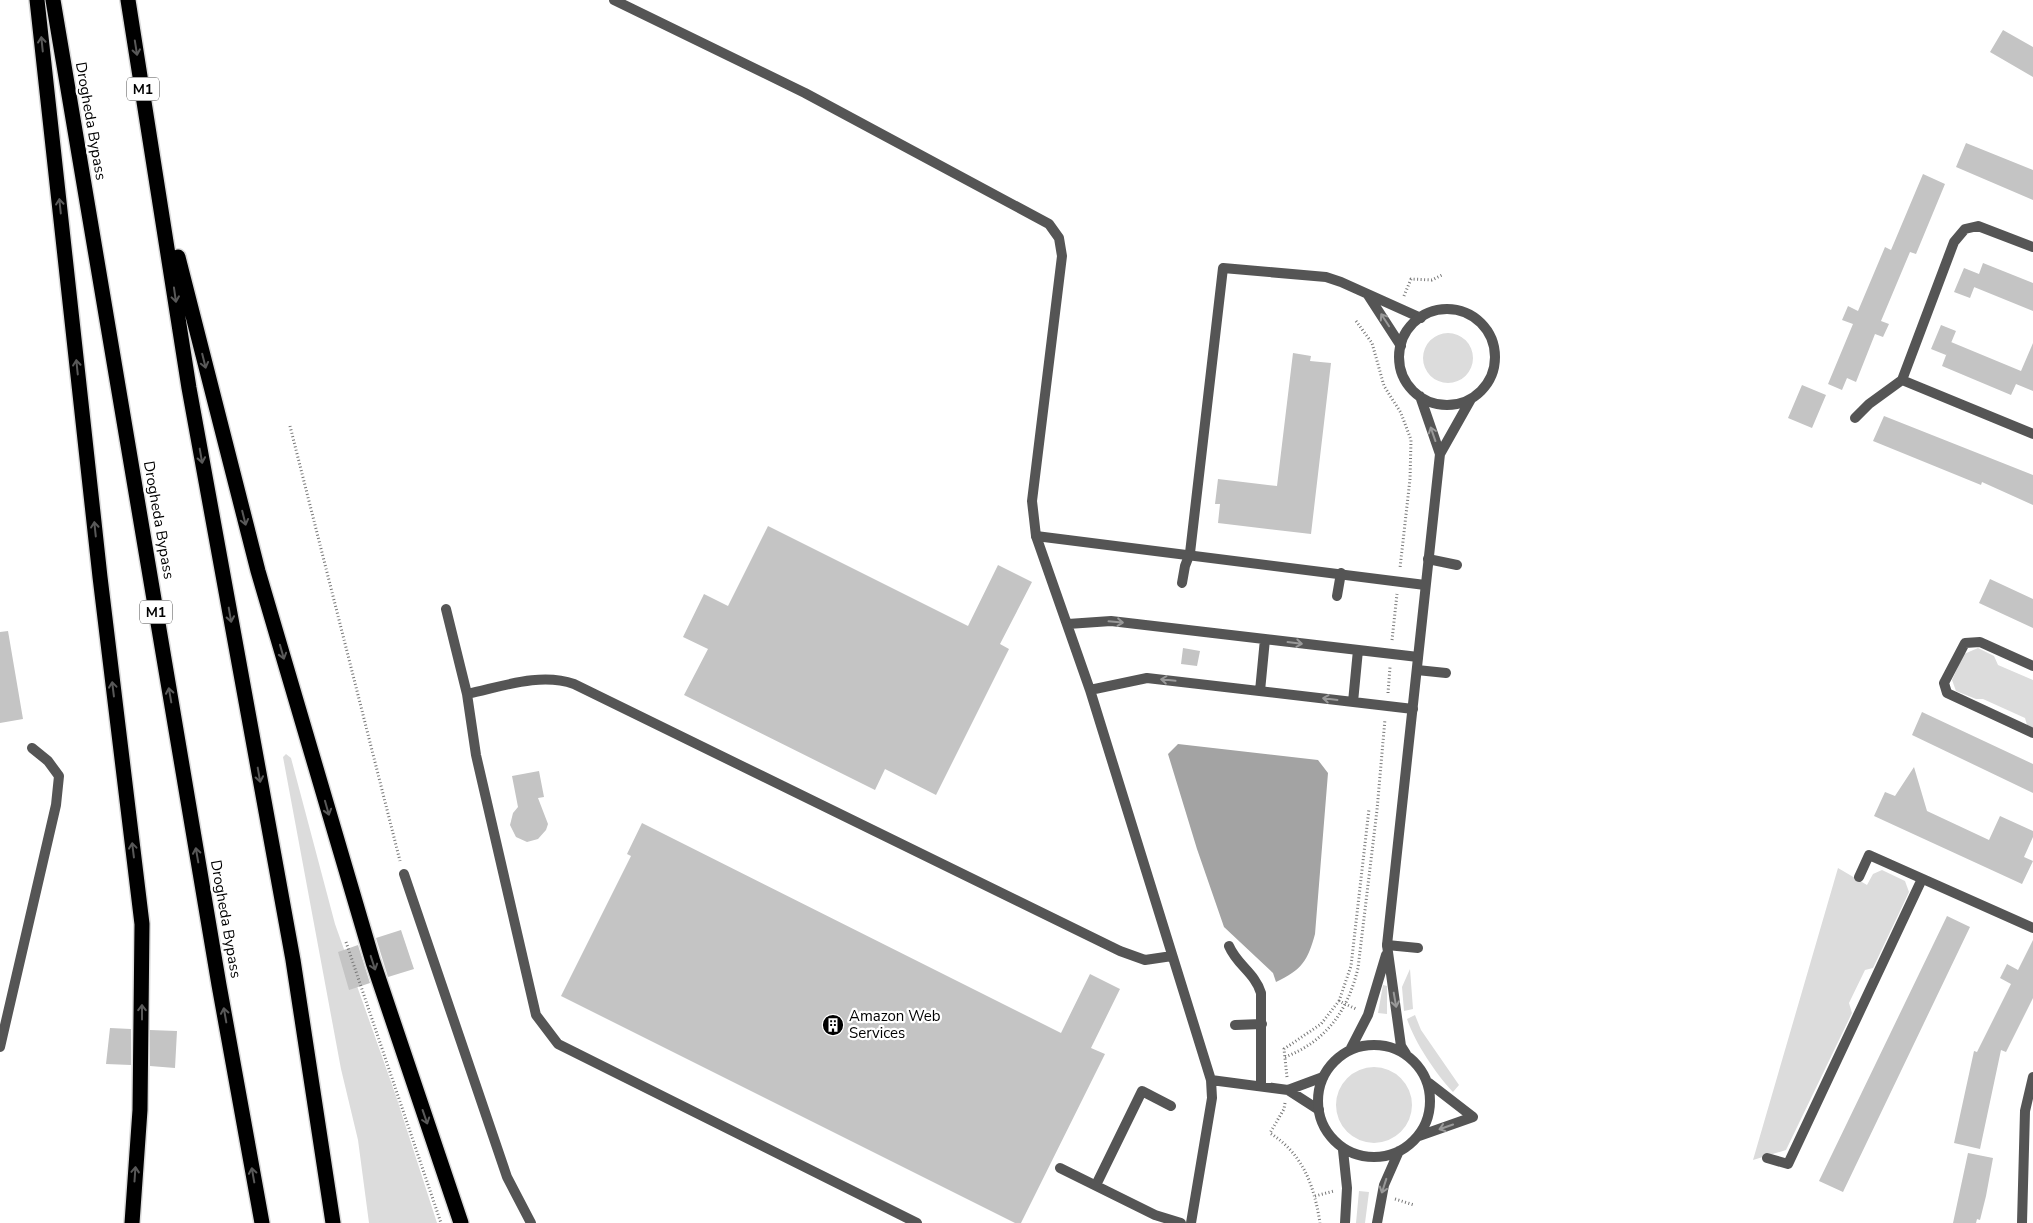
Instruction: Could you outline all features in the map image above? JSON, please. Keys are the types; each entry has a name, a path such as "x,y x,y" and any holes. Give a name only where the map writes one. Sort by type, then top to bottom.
{"highway":[{"path":"37,0 99,568 142,924 140,1110 132,1223"},
{"name":"Drogheda Bypass","path":"53,0 219,985 262,1223"},
{"name":"M1","path":"128,0 158,178 188,388 293,960 333,1223"},
{"path":"158,178 258,571 373,962 461,1223"}],"street":[{"path":"614,0 805,92 1049,224 1059,238 1062,256 1032,501 1036,536 1090,690 1211,1080 1212,1098 1192,1223"},
{"path":"1855,418 1869,404 1902,380 1954,242 1965,229 1978,226 2033,247"},
{"path":"1182,583 1185,566 1190,554 1223,268 1326,277 1421,318"},
{"path":"1368,295 1401,346"},
{"path":"1449,309 1464,312 1478,320 1488,332 1494,346 1495,362 1491,377 1483,390 1470,399 1458,404 1445,405 1432,402 1420,396 1410,386 1402,374 1401,346 1411,326 1421,318 1433,311 1449,309"},
{"path":"1902,380 2033,434"},
{"path":"1420,396 1440,454"},
{"path":"1345,1223 1347,1188 1343,1150 1324,1126 1319,1110 1318,1094 1323,1077 1333,1062 1351,1048 1368,1015 1387,948 1440,454 1470,399"},
{"path":"1036,536 1425,585"},
{"path":"1428,559 1457,565"},
{"path":"1337,596 1341,573"},
{"path":"446,609 467,694 476,755 536,1014 553,1038 558,1044 917,1223"},
{"path":"1068,624 1111,622 1418,658"},
{"path":"1260,691 1264,639"},
{"path":"2033,666 1980,642 1965,643 1944,683 1948,693 2033,734"},
{"path":"1353,702 1358,650"},
{"path":"1417,670 1446,673"},
{"path":"467,694 546,678 574,684 1120,952 1145,960 1172,956"},
{"path":"1090,690 1147,678 1413,709"},
{"path":"0,1047 56,805 59,776 48,761 32,748"},
{"path":"1859,877 1869,855 2033,928"},
{"path":"404,874 507,1177 531,1223"},
{"path":"1767,1158 1788,1164 1922,879"},
{"path":"1229,946 1233,956 1258,984 1263,1002 1261,1086"},
{"path":"1387,948 1418,948"},
{"path":"1387,948 1401,1046 1406,1054 1422,1069 1429,1083 1432,1101 1428,1120 1419,1136"},
{"path":"1235,1025 1262,1024"},
{"path":"1351,1048 1380,1046 1394,1048 1406,1054"},
{"path":"1287,1090 1323,1077"},
{"path":"2022,1223 2025,1111 2033,1077"},
{"path":"1211,1080 1287,1090 1319,1110"},
{"path":"1343,1150 1363,1156 1381,1157 1399,1151 1419,1136 1473,1117 1429,1083"},
{"path":"1096,1185 1142,1092 1171,1106"},
{"path":"1377,1223 1384,1184 1399,1151"},
{"path":"1060,1168 1155,1215 1181,1223"}],"path":[{"path":"1400,308 1410,279 1432,280 1442,275"},
{"path":"1285,1057 1317,1038 1329,1028 1346,1004 1358,968 1377,810 1398,581 1410,479 1411,440 1401,413 1384,386 1372,342 1356,321"},
{"path":"290,426 404,874"},
{"path":"1320,1223 1315,1196 1300,1161 1285,1143 1270,1133 1284,1109 1288,1069 1284,1049 1317,1027 1339,1001 1351,966 1369,809"},
{"path":"346,942 441,1223"},
{"path":"1339,1001 1357,1010"},
{"path":"1315,1196 1336,1190"},
{"path":"1390,1198 1414,1205"}],"shaded area":[{"path":"1448,333 1457,335 1468,344 1473,358 1471,367 1462,378 1448,383 1439,381 1428,372 1423,358 1425,349 1434,338"},
{"path":"1978,648 1994,656 1998,665 2033,680 2033,728 2027,725 2025,718 1983,699 1976,699 1956,691 1952,680 1964,654"},
{"path":"1178,744 1318,760 1328,773 1315,934 1310,951 1303,963 1285,978 1276,982 1273,973 1224,927 1197,849 1168,754"},
{"path":"286,754 291,758 335,924 396,1096 437,1223 369,1223 358,1140 341,1069 283,757"},
{"path":"1838,868 1867,885 1873,874 1882,870 1905,881 1909,892 1873,968 1865,970 1849,1003 1852,1013 1786,1150 1753,1160"},
{"path":"1410,969 1413,1009 1404,1011 1402,987"},
{"path":"1383,985 1387,986 1387,1014 1378,1013"},
{"path":"1415,1015 1421,1030 1459,1085 1453,1092 1433,1067 1415,1038 1407,1019"},
{"path":"1374,1067 1388,1070 1401,1078 1409,1091 1412,1105 1409,1119 1401,1132 1388,1140 1374,1143 1360,1140 1347,1132 1339,1119 1336,1105 1339,1091 1347,1078 1360,1070"},
{"path":"1359,1191 1369,1192 1365,1223 1356,1223"}],"building":[{"path":"2003,30 2033,47 2033,77 1990,52"},
{"path":"1966,143 2033,170 2033,200 1956,167"},
{"path":"1923,174 1945,184 1916,254 1910,252 1881,321 1889,324 1883,337 1875,334 1856,382 1847,378 1842,390 1828,384 1853,324 1842,320 1848,306 1858,311 1885,247 1891,250"},
{"path":"1983,263 2033,283 2033,311 1974,287 1970,298 1954,292 1964,268 1979,274"},
{"path":"1941,325 1956,331 1946,355 1931,349"},
{"path":"1951,342 2021,371 2033,343 2033,391 2016,384 2011,395 1942,366"},
{"path":"1293,353 1311,356 1310,361 1331,363 1311,534 1218,523 1220,504 1215,504 1218,479 1277,486"},
{"path":"1802,385 1826,395 1812,428 1788,418"},
{"path":"1884,416 2033,475 2033,505 1982,482 1981,485 1873,441"},
{"path":"768,526 968,626 998,565 1032,582 1000,644 1009,649 936,795 885,769 875,790 684,695 708,649 683,637 704,594 728,606"},
{"path":"1990,579 2033,599 2033,628 1979,603"},
{"path":"8,631 23,719 0,723 0,632"},
{"path":"1183,648 1200,651 1197,666 1181,664"},
{"path":"1922,712 2033,764 2033,793 1912,735"},
{"path":"1914,767 1927,811 1989,840 2000,816 2033,831 2033,837 2024,857 2033,861 2022,884 1874,816 1885,792 1895,796"},
{"path":"539,771 544,797 538,798 548,824 546,830 538,839 527,842 516,837 510,825 513,813 518,807 512,776"},
{"name":"Amazon Web Services","path":"642,823 1061,1033 1090,974 1120,989 1091,1048 1105,1054 1021,1223 1015,1223 561,996 631,856 627,854"},
{"path":"1947,916 1970,927 1843,1192 1819,1181"},
{"path":"401,930 414,969 388,977 376,938"},
{"path":"2033,940 2033,998 2006,1052 2001,1050 1980,1149 1954,1143 1974,1051 1977,1052 2011,984 2000,978 2007,964 2018,970"},
{"path":"358,945 370,983 349,990 338,952"},
{"path":"110,1028 131,1029 131,1065 106,1064"},
{"path":"150,1030 177,1031 175,1068 150,1066"},
{"path":"1968,1153 1993,1158 1986,1196 1980,1220 1977,1219 1976,1223 1953,1223"}],"place":[{"name":"Amazon Web Services","path":"833,1025"}]}
